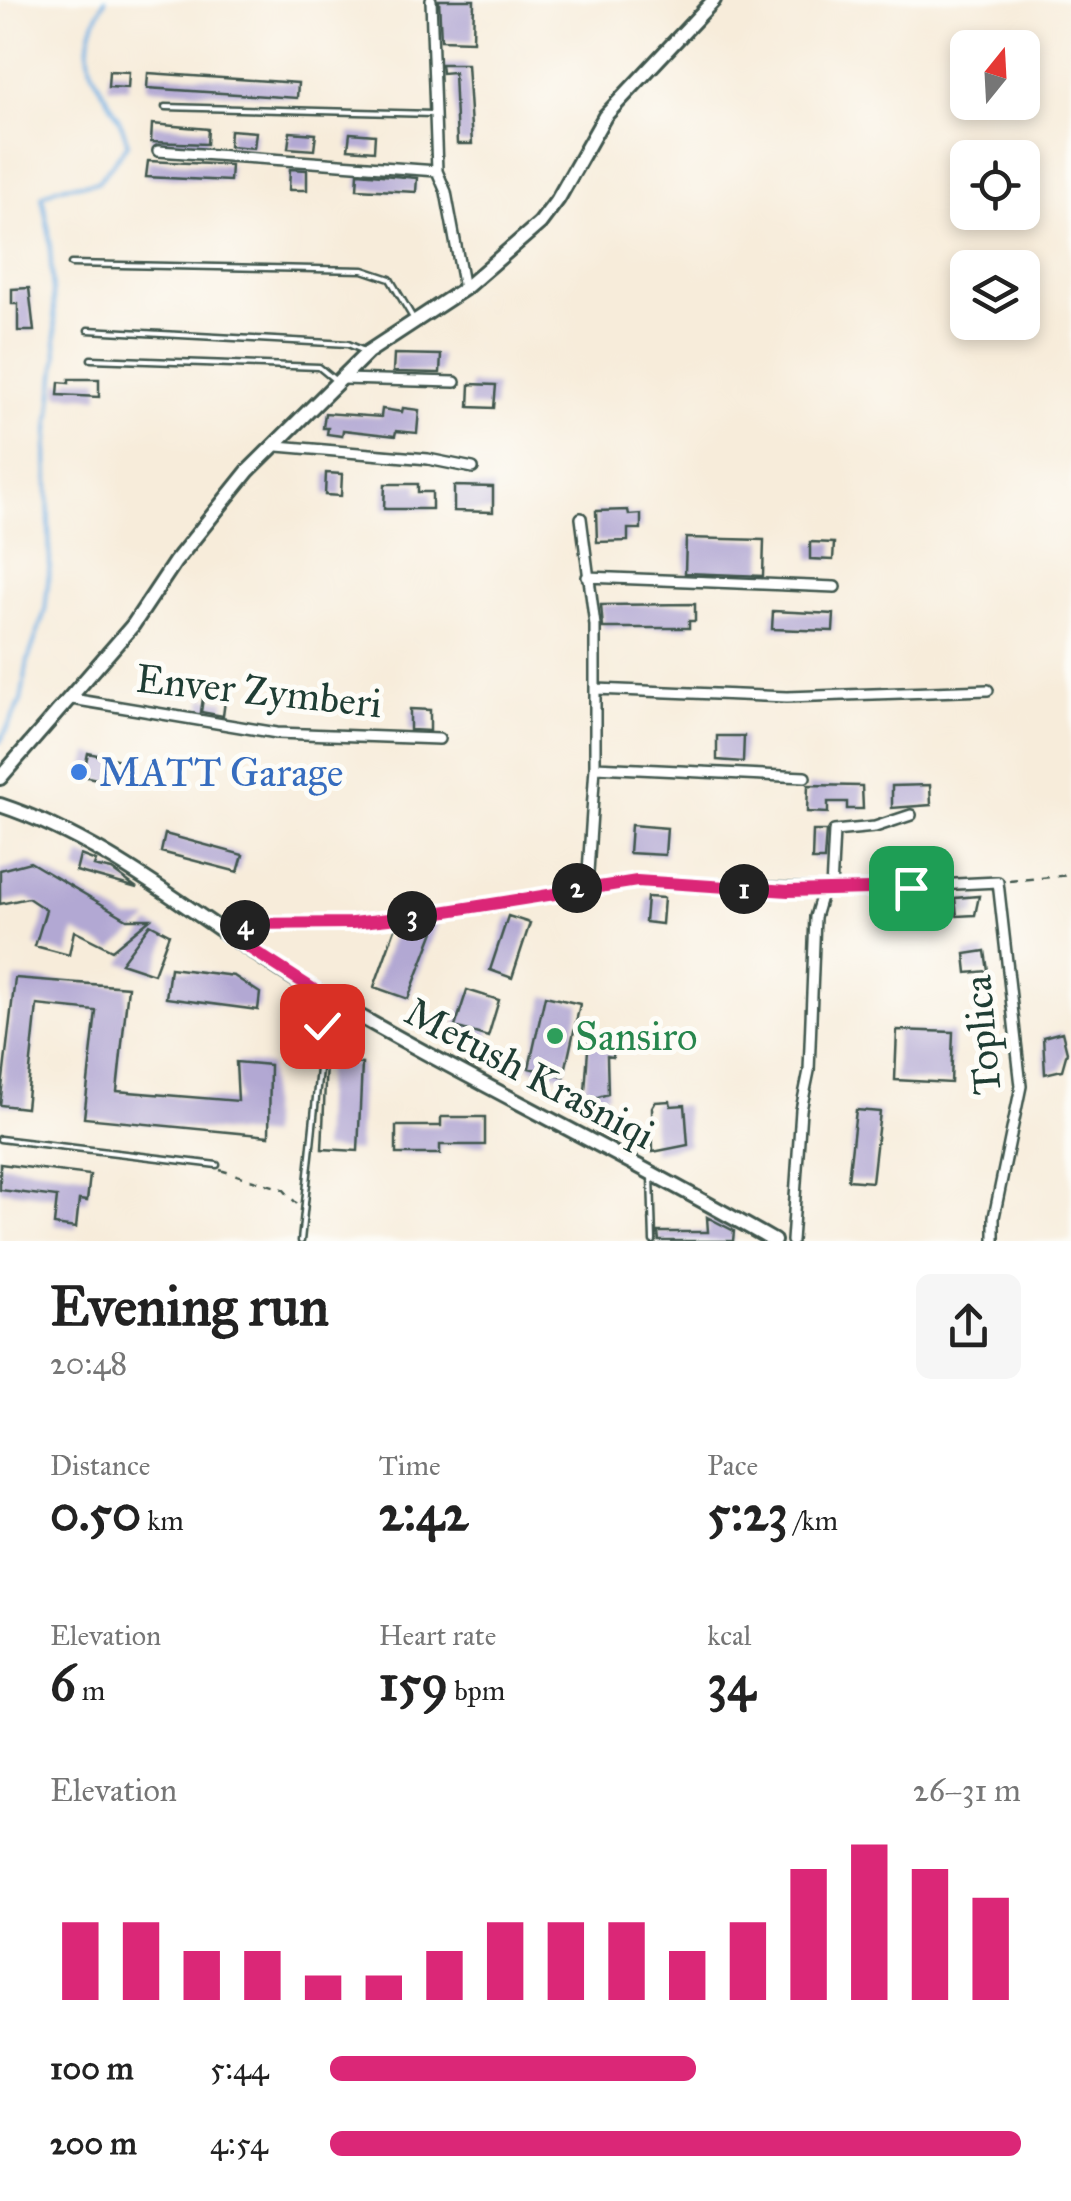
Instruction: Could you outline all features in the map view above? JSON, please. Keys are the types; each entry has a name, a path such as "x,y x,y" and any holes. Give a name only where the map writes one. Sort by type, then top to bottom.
{"street":[{"path":"432,0 436,171 446,192 464,289"},
{"name":"Enver Zymberi","path":"0,778 134,625 215,509 368,352 464,289 540,223 605,116 714,0"},
{"path":"158,151 436,171"},
{"path":"340,380 455,382"},
{"path":"278,446 428,459 473,468"},
{"path":"581,518 595,625 595,767 587,886"},
{"path":"587,577 834,587"},
{"path":"596,689 786,697 988,690"},
{"name":"Enver Zymberi","path":"72,699 278,732 439,739"},
{"path":"595,767 804,777"},
{"name":"Metush Krasniqi","path":"0,805 47,821 97,847 327,998 774,1241"},
{"path":"792,1241 801,1110 809,1072 814,917 827,890 834,831 876,827 911,815"},
{"path":"226,933 246,924 352,923 416,916 637,881 827,890 998,882"},
{"name":"Toplica","path":"994,1241 994,1217 1021,1086 998,882"}],"lane":[{"path":"165,107 432,114"},
{"path":"71,264 363,270 390,278 414,320"},
{"path":"88,330 348,344 368,352"},
{"path":"91,359 318,366 340,380"},
{"path":"301,1241 327,998"},
{"path":"0,1138 217,1165"},
{"path":"651,1175 653,1241"}],"path":[{"path":"998,882 1071,875"},
{"path":"217,1165 222,1174 284,1189 303,1212"}],"building":[{"path":"439,0 474,0 473,41 441,40"},
{"path":"441,64 467,64 472,144 457,144 454,72 442,73"},
{"path":"109,71 129,72 128,88 108,87"},
{"path":"148,73 298,83 297,98 147,88"},
{"path":"152,124 208,129 207,144 151,142"},
{"path":"230,130 256,132 254,148 229,146"},
{"path":"290,132 316,134 314,150 288,148"},
{"path":"350,133 375,135 374,151 348,149"},
{"path":"148,161 231,165 230,181 146,177"},
{"path":"290,169 307,170 307,190 289,190"},
{"path":"358,173 417,178 416,192 357,189"},
{"path":"29,288 34,331 18,331 18,304 12,304 12,289"},
{"path":"394,354 441,355 440,373 393,372"},
{"path":"69,379 99,379 99,397 58,395 59,382 69,383"},
{"path":"470,384 496,385 494,408 469,407"},
{"path":"403,408 419,410 417,433 396,431 395,436 343,430 342,436 327,434 328,428 323,428 325,413 381,417 382,409 402,412"},
{"path":"326,473 342,474 341,496 325,495"},
{"path":"385,484 418,484 418,492 432,492 432,509 384,509"},
{"path":"454,486 493,487 493,512 454,511"},
{"path":"628,510 629,515 641,514 641,529 628,529 628,541 597,542 596,511"},
{"path":"686,538 764,540 763,576 685,573"},
{"path":"810,542 834,543 833,560 810,559"},
{"path":"695,604 695,621 689,621 689,628 603,628 601,605"},
{"path":"773,611 834,614 833,631 772,629"},
{"path":"203,698 225,701 223,716 201,712"},
{"path":"410,709 430,710 430,731 410,730"},
{"path":"717,736 744,736 743,762 717,760"},
{"path":"88,753 125,761 120,784 83,776"},
{"path":"808,785 862,786 863,809 847,809 847,802 828,802 828,813 807,812"},
{"path":"930,785 931,805 892,808 892,786"},
{"path":"631,825 667,828 665,855 629,853"},
{"path":"813,831 826,831 824,860 812,860"},
{"path":"165,834 243,855 238,872 161,852"},
{"path":"80,855 96,861 94,866 112,870 137,888 76,871"},
{"path":"30,862 127,919 150,919 112,950 74,931 69,955 35,946 46,910 28,898 0,904 0,870"},
{"path":"979,896 975,915 957,916 955,898"},
{"path":"647,897 664,898 662,924 645,922"},
{"path":"508,916 530,923 512,978 490,970"},
{"path":"438,921 408,999 374,987 396,926"},
{"path":"150,924 169,934 154,974 121,963"},
{"path":"985,951 988,971 967,973 965,954"},
{"path":"170,968 234,976 260,993 258,1010 166,998"},
{"path":"15,978 128,987 117,1091 238,1101 236,1062 270,1065 269,1136 84,1118 96,1011 37,1005 26,1108 0,1105"},
{"path":"467,990 499,1000 488,1037 455,1027"},
{"name":"Sansiro","path":"545,996 580,1004 564,1076 529,1068"},
{"path":"897,1030 953,1032 951,1083 895,1080"},
{"path":"1062,1032 1067,1052 1062,1070 1045,1074 1043,1037"},
{"path":"589,1036 609,1037 608,1046 614,1046 613,1057 607,1056 608,1094 598,1097 594,1106 584,1105"},
{"path":"326,1062 362,1064 358,1151 322,1149"},
{"path":"670,1101 671,1106 685,1105 688,1145 653,1152 652,1107 655,1102"},
{"path":"856,1110 880,1112 872,1182 848,1180"},
{"path":"441,1117 485,1117 485,1145 440,1145 440,1154 396,1154 396,1126 441,1126"},
{"path":"0,1164 90,1175 87,1201 79,1200 76,1228 54,1225 57,1197 0,1190"},
{"path":"707,1217 734,1231 733,1241 659,1241 658,1232 708,1232"}],"waterway":[{"path":"0,742 21,701 28,660 45,611 50,564 47,448 57,357 49,232 42,196 58,187 98,182 128,144 90,61 93,25 105,0"}],"place":[{"name":"MATT Garage","path":"79,772"},
{"name":"Sansiro","path":"555,1036"}],"route":[{"path":"322,1026 327,998 226,933 246,924 352,923 416,916 637,881 788,891 911,888"}]}
